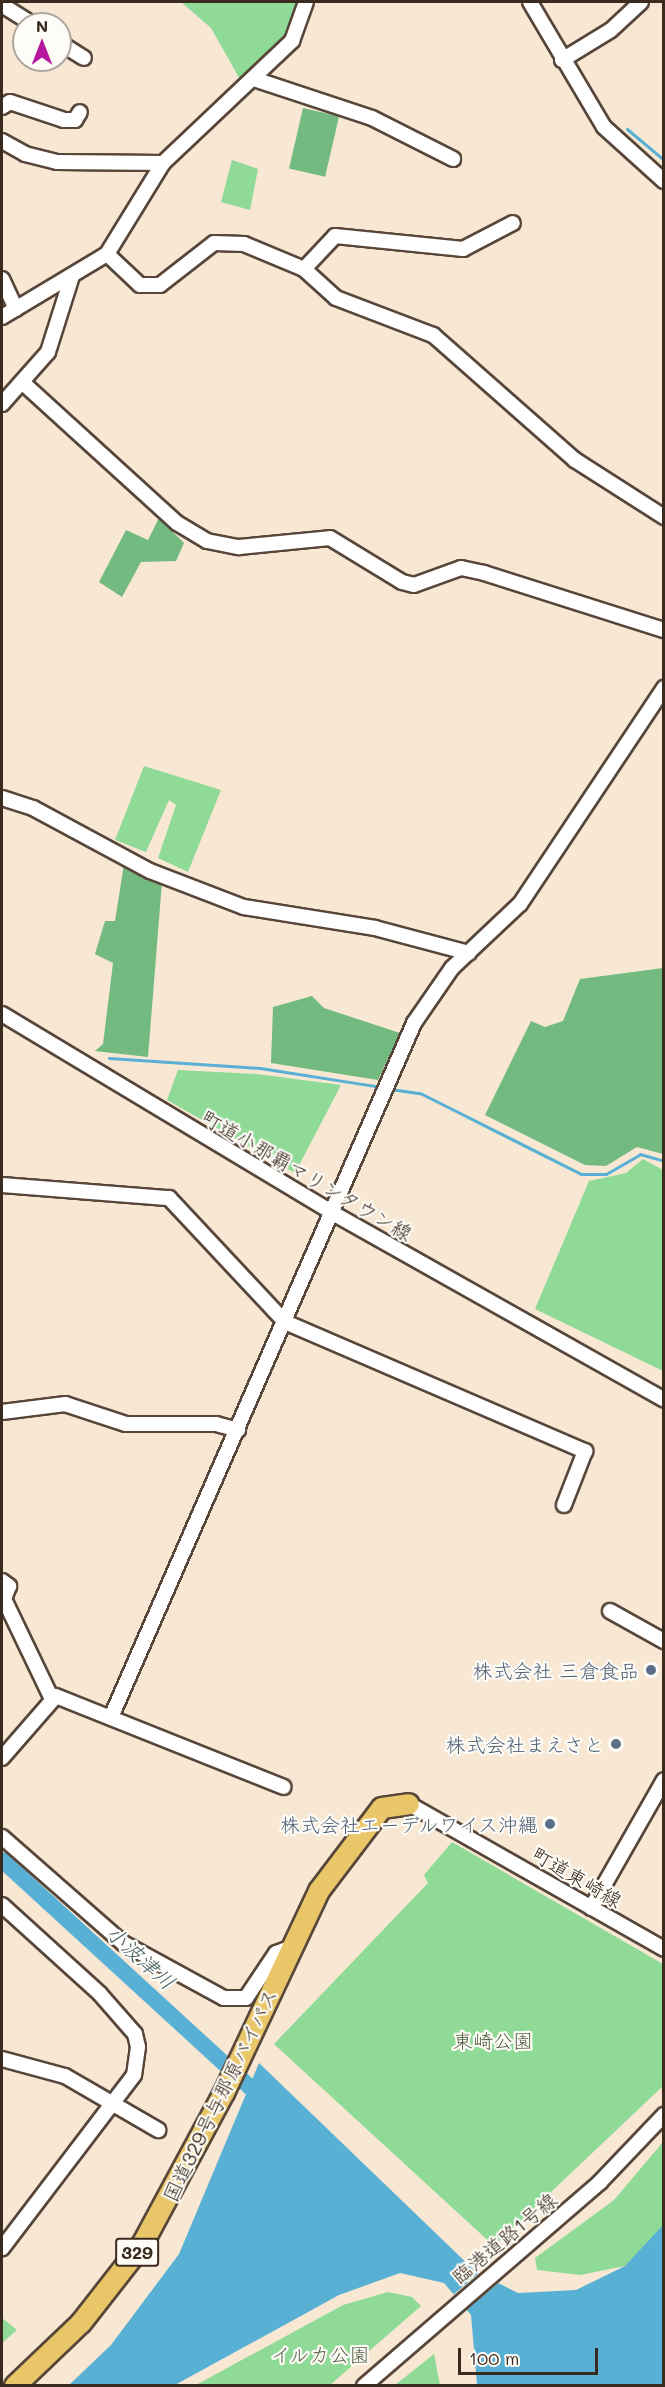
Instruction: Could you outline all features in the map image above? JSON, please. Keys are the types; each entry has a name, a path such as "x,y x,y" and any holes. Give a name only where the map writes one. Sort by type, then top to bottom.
{"highway":[{"name":"国道329号与那原バイパス","path":"15,2385 81,2323 132,2259 224,2093 290,1948 319,1891 356,1839 388,1804 409,1804"}],"street":[{"path":"2,317 107,254 163,163 254,80 292,41 306,2"},
{"path":"530,2 562,60 604,127 663,181"},
{"path":"562,60 611,30 641,2"},
{"path":"72,50 84,58"},
{"path":"254,80 372,118 453,159"},
{"path":"2,107 10,102 64,120 75,120 80,112"},
{"path":"2,141 26,154 57,162 163,163"},
{"path":"304,269 335,236 463,249 513,223"},
{"path":"107,254 140,285 160,285 214,243 228,241 304,269 336,298 434,335 575,460 663,517"},
{"path":"2,404 48,352 72,276"},
{"path":"2,279 16,309"},
{"path":"22,382 177,523 207,541 239,547 330,538 402,582 414,585 461,568 484,573 663,630"},
{"path":"112,1714 285,1322 383,1087 438,983 520,904 663,688"},
{"path":"2,798 33,808 150,871 244,907 375,928 469,952"},
{"name":"町道小那覇マリンタウン線","path":"2,1014 331,1212 663,1400"},
{"path":"2,1185 169,1198 285,1322 585,1451 564,1505"},
{"path":"2,1412 64,1404 126,1424 216,1424 238,1430"},
{"path":"2,1581 9,1586 4,1599 51,1697 112,1714 283,1787"},
{"path":"610,1611 663,1641"},
{"path":"2,1758 51,1697"},
{"path":"591,1908 663,1780"},
{"name":"町道東崎線","path":"409,1804 663,1949"},
{"path":"2,1837 123,1943 224,1998 251,1994 276,1953 290,1948"},
{"path":"2,1905 88,1981 135,2034 134,2075 112,2105 58,2168 2,2248"},
{"path":"2,2059 65,2076 158,2130"},
{"name":"臨港道路1号線","path":"364,2385 600,2181 663,2115"}],"green space":[{"path":"181,2 302,2 290,41 242,83 211,28"},
{"path":"303,108 339,116 325,177 289,168"},
{"path":"232,160 258,169 250,210 221,202"},
{"path":"159,518 184,543 176,561 141,562 122,597 99,582 126,530 148,540"},
{"path":"144,766 221,790 188,872 158,858 176,805 169,800 146,852 115,840"},
{"path":"124,864 162,882 148,1057 95,1051 103,1044 113,963 95,954 105,921 115,921"},
{"path":"663,968 663,1154 637,1147 606,1166 585,1165 485,1115 531,1021 545,1027 563,1021 580,979"},
{"path":"312,996 324,1008 400,1033 378,1080 271,1063 273,1007"},
{"path":"178,1070 257,1074 341,1085 295,1173 167,1100"},
{"path":"643,1159 663,1170 663,1371 535,1309 589,1181 626,1173"},
{"name":"東崎公園","path":"452,1842 663,1964 663,2086 494,2246 274,2044 428,1883 424,1875"},
{"path":"663,2142 663,2225 653,2242 625,2266 580,2275 537,2270 535,2258 614,2200"},
{"name":"イルカ公園","path":"388,2292 412,2297 421,2306 330,2385 196,2385 343,2305"},
{"path":"2,2318 17,2330 2,2343"},
{"path":"434,2354 440,2385 395,2385"}],"water":[{"path":"259,2063 476,2272 518,2293 576,2290 625,2266 663,2225 663,2385 477,2385 471,2315 444,2283 400,2273 339,2295 175,2385 68,2386 111,2345 179,2254"}],"pier":[{"path":"481,2271 501,2281 465,2311 453,2295"}],"waterway":[{"path":"627,129 664,160"},
{"path":"109,1058 260,1068 381,1087"},
{"path":"390,1089 420,1093 581,1174 606,1174 640,1154 664,1161"},
{"name":"小波津川","path":"2,1860 250,2087"}],"place":[{"name":"株式会社 三倉食品","path":"651,1670"},
{"name":"株式会社まえさと","path":"616,1744"},
{"name":"株式会社エーデルワイス沖縄","path":"550,1824"}]}
